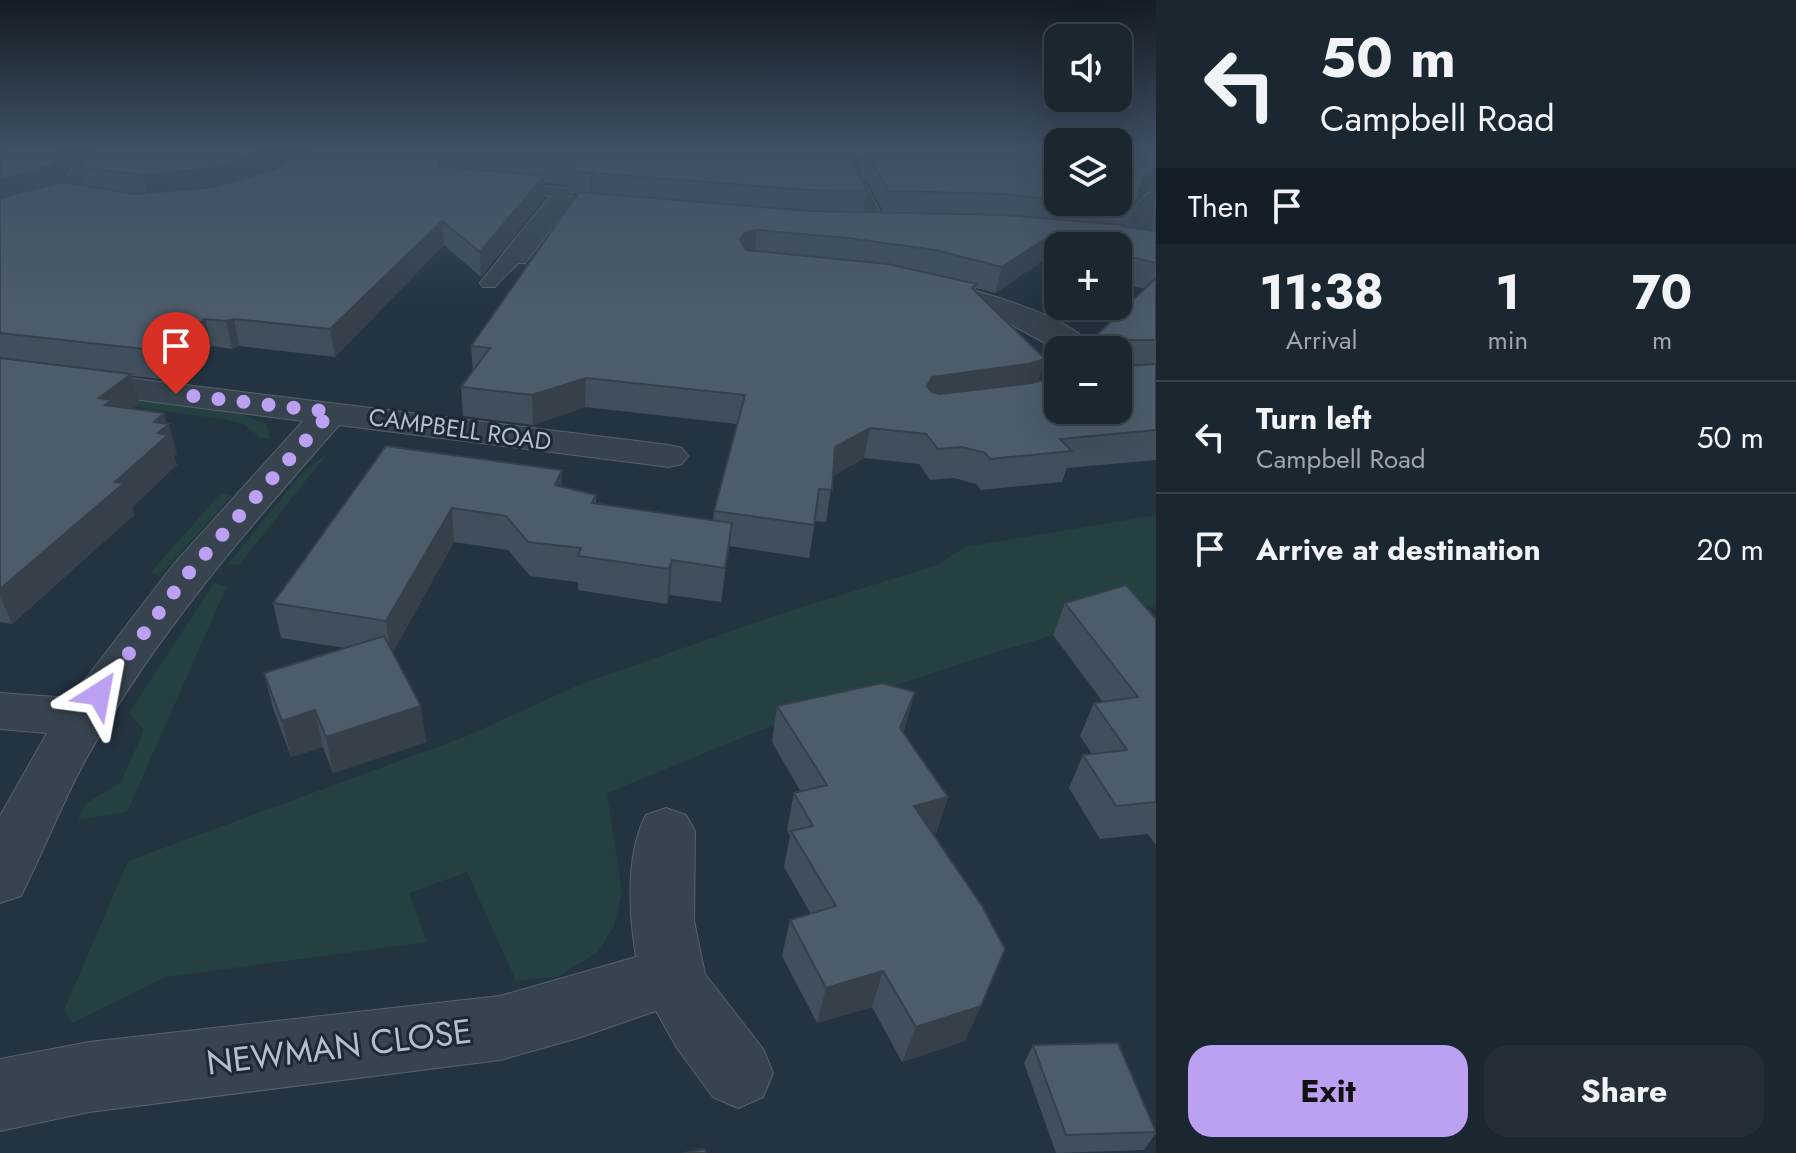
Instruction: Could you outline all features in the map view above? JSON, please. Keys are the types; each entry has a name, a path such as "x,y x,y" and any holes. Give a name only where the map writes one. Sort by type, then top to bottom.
{"street":[{"path":"100,203 136,205"},
{"path":"515,257 557,203"},
{"path":"611,203 661,212"},
{"path":"1136,243 1145,210 1151,203"},
{"path":"850,225 911,226"},
{"path":"893,282 937,289 1010,309 1056,336"},
{"name":"CAMPBELL ROAD","path":"0,372 331,412 578,463 669,456"},
{"path":"0,878 41,791 83,718 131,647 186,576 331,412"},
{"path":"0,711 83,718"},
{"path":"666,831 661,878 664,926 673,975 699,1022 738,1073"},
{"name":"NEWMAN CLOSE","path":"0,1095 89,1077 500,1028 578,1007 673,975"}],"lane":[{"path":"868,203 880,226"},
{"path":"489,283 508,260 515,257"}],"green space":[{"path":"77,393 242,414 266,424 270,438 260,438 244,424 228,420 66,397"},
{"path":"327,454 239,565 228,564 301,474"},
{"path":"221,493 232,496 160,575 150,573"},
{"path":"1156,515 1156,604 968,661 764,729 607,793 622,893 614,926 598,952 559,976 516,981 467,872 409,893 427,942 166,977 72,1023 64,1010 128,861 467,736 576,686 777,615 937,565 965,547"},
{"path":"214,583 227,586 127,812 78,820 85,804 121,782 144,730 129,713"}],"building":[{"path":"0,203 521,203 480,252 442,221 330,329 205,319 161,351 0,333"},
{"path":"571,203 710,203 809,211 1006,215 1123,225 1156,231 1156,263 1132,257 1132,232 1044,232 1044,240 1002,267 935,250 848,238 757,230 746,232 740,239 746,250 888,264 977,284 972,288 1044,358 1028,364 932,377 927,386 932,392 940,394 1044,379 1044,424 1132,424 1132,366 1156,364 1156,430 1060,439 1072,451 990,459 985,453 962,447 938,449 926,434 870,428 835,447 832,490 819,489 814,525 714,511 745,395 586,378 532,395 461,387 490,348 471,346"},
{"path":"1156,278 1156,340 1132,340 1132,336 1096,336 1112,320 1132,320 1132,301"},
{"path":"0,358 131,374 99,398 112,400 105,405 164,413 154,422 169,424 158,433 168,435 115,482 124,483 0,589"},
{"path":"386,446 562,470 555,485 596,495 592,503 732,523 725,568 672,560 669,569 578,556 581,548 528,542 506,516 452,508 386,621 273,603"},
{"path":"1126,585 1156,619 1156,802 1116,806 1083,755 1127,750 1094,703 1138,697 1065,603"},
{"path":"384,636 421,706 326,737 315,710 282,721 264,673"},
{"path":"882,683 915,692 900,728 948,797 914,806 982,906 1005,949 981,1006 916,1027 883,971 826,988 790,920 836,906 791,831 813,826 794,793 827,785 777,706"},
{"path":"1118,1043 1156,1132 1066,1135 1033,1045"},
{"path":"705,1149 706,1153 684,1153"}],"route":[{"path":"99,694 186,576 331,412 176,394"}]}
